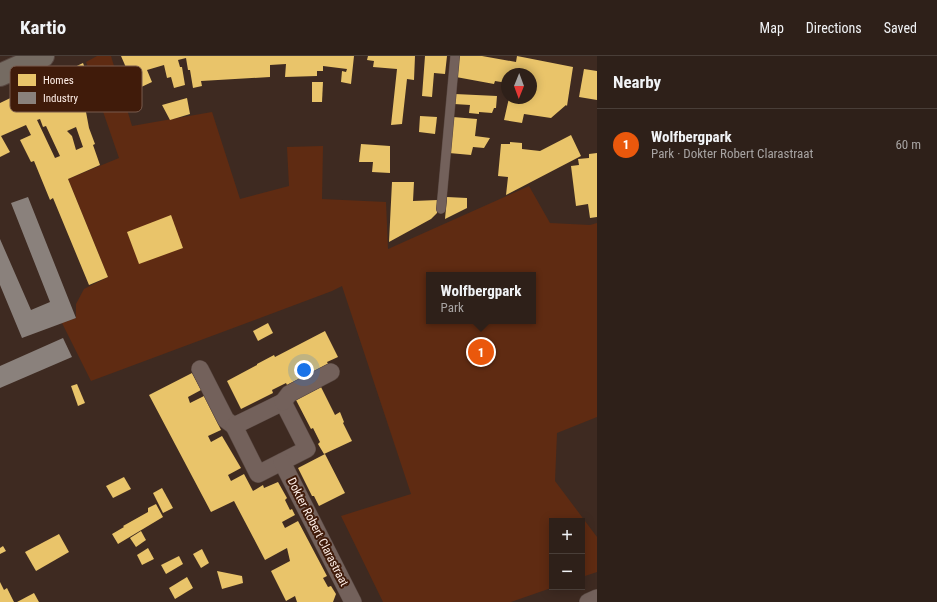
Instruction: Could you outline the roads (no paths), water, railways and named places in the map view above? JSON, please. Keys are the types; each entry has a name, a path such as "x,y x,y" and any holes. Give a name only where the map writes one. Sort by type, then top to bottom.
{"street":[{"path":"13,66 21,60 43,56"},
{"path":"0,75 10,68"},
{"path":"200,369 226,420 234,426 258,474 307,449 283,402"},
{"path":"234,426 283,402 288,394 331,372"},
{"name":"Dokter Robert Clarastraat","path":"282,462 353,602"},
{"path":"588,602 597,598"}],"lane":[{"path":"441,209 455,56"}],"place":[{"name":"Wolfbergpark","path":"481,352"}]}
